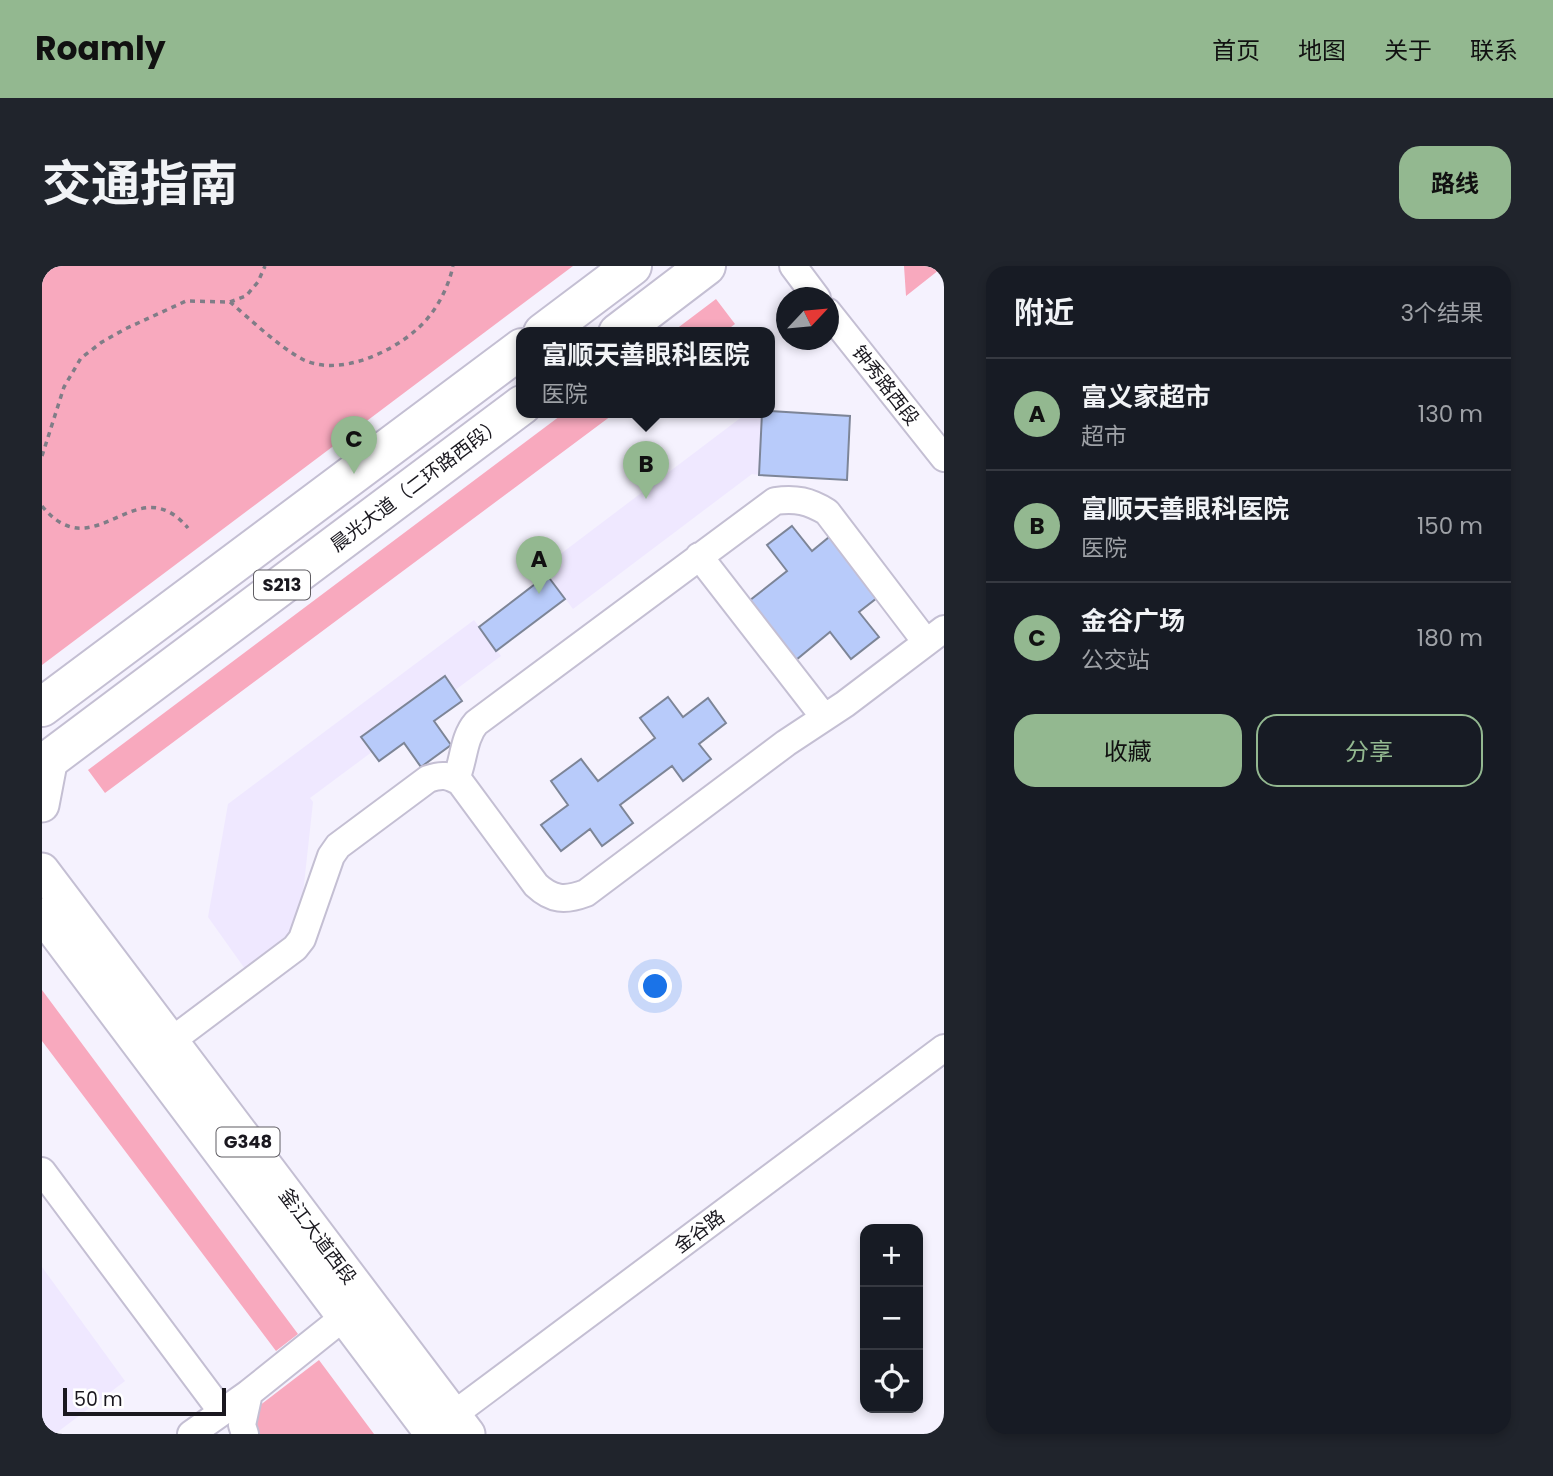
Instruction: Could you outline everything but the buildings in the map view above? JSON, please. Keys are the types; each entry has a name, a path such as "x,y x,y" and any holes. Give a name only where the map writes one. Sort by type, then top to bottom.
{"highway":[{"path":"551,327 632,266"},
{"path":"626,327 706,266"},
{"name":"S213","path":"42,707 516,352"},
{"name":"晨光大道（二环路西段）","path":"46,762 516,410"}],"main road":[{"path":"42,805 46,762"},
{"name":"釜江大道西段","path":"42,870 171,1041 451,1428"},
{"name":"釜江大道西段","path":"42,915 344,1317 451,1428"}],"street":[{"path":"793,266 809,287"},
{"name":"钟秀路西段","path":"839,326 944,458"},
{"path":"171,1041 295,948 302,939 331,856 338,846 428,779 449,775 460,782 536,885 546,895 571,899 586,893 935,635 827,513 811,503 793,499 775,501 476,723 469,732 456,779"},
{"path":"699,556 824,717"},
{"name":"金谷路","path":"451,1428 944,1048"},
{"path":"42,1171 222,1412"},
{"path":"191,1434 249,1393 344,1317"},
{"path":"245,1434 242,1425 249,1393"}],"path":[{"path":"42,456 64,387 81,358 125,329 186,300 230,302 246,296 258,282 265,266"},
{"path":"230,302 302,359 333,366 379,353 418,330 449,283 453,266"},
{"path":"42,506 61,523 76,529 94,527 154,506 168,509 178,515 188,528"}],"shaded area":[{"path":"42,266 573,266 42,665"},
{"path":"904,266 944,266 906,296"},
{"path":"716,299 735,324 731,327 679,327"},
{"path":"557,418 608,418 105,793 88,770"},
{"path":"740,418 762,418 759,475 752,474 573,609 542,568"},
{"path":"474,620 501,656 310,798 313,802 299,930 245,969 208,917 228,804"},
{"path":"42,990 298,1334 276,1351 42,1041"},
{"path":"42,1267 125,1381 55,1434 42,1434"},
{"path":"319,1360 374,1434 257,1434 254,1428 259,1406"}],"place":[{"name":"金谷广场","path":"354,474"},
{"name":"富顺天善眼科医院","path":"646,499"},
{"name":"富义家超市","path":"539,594"}]}
